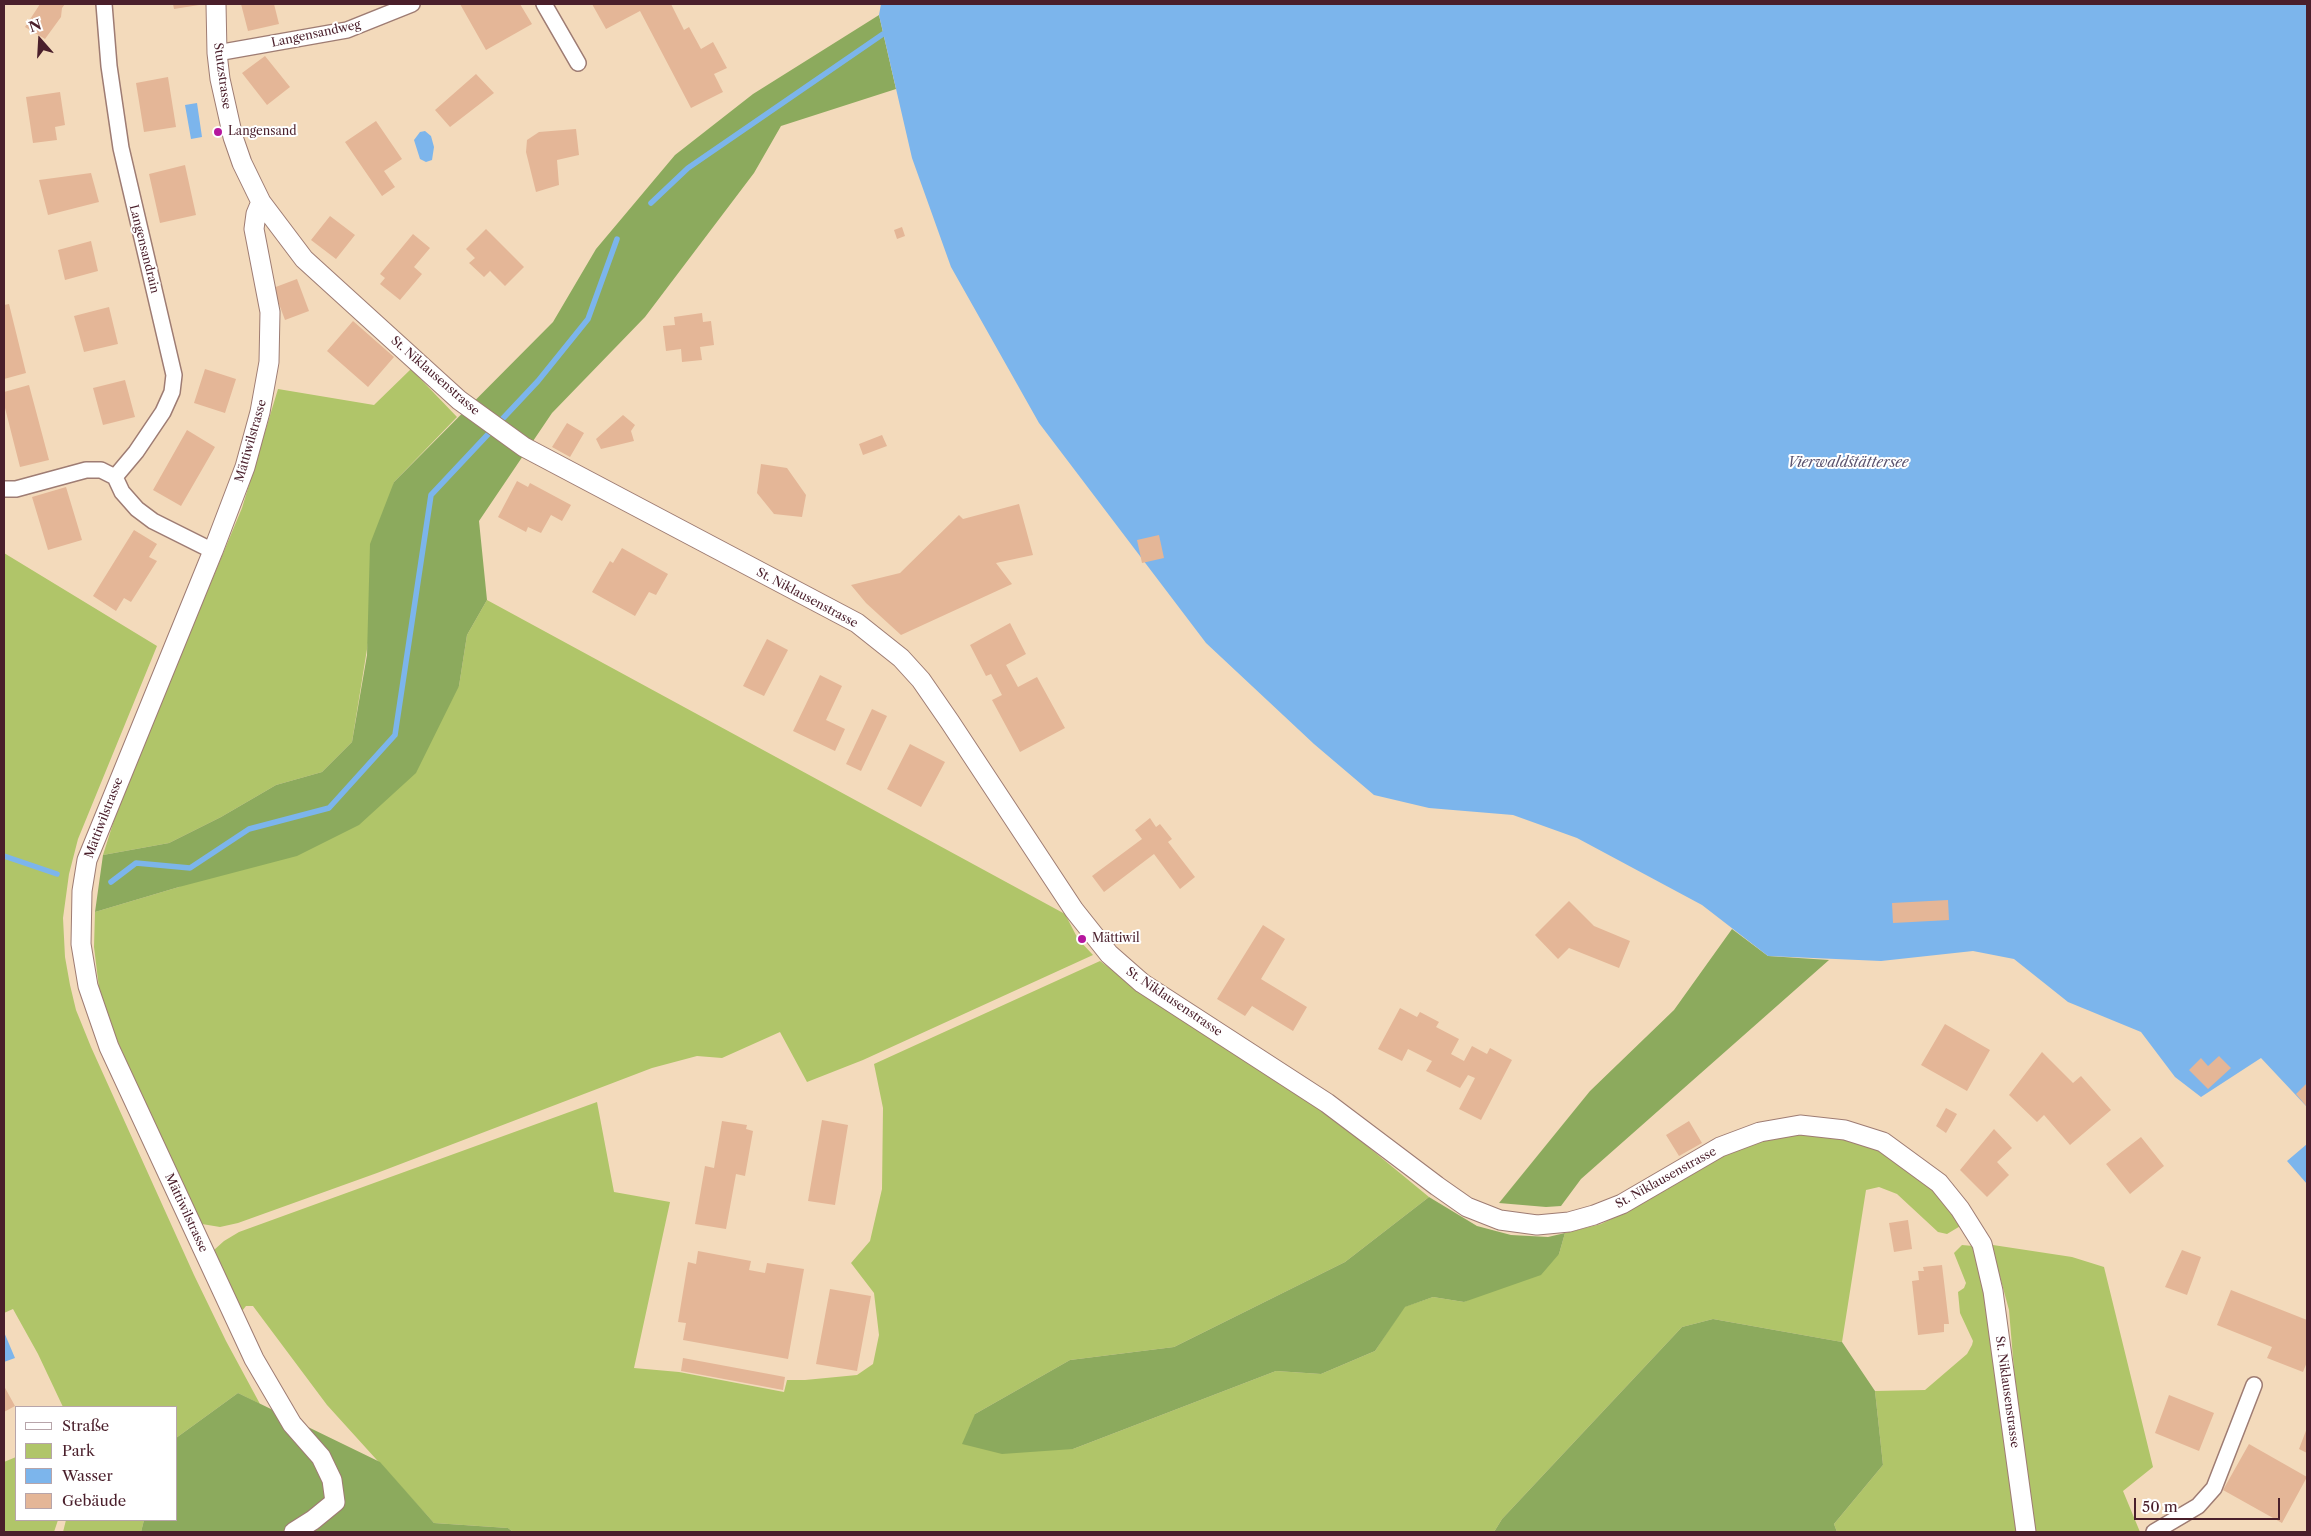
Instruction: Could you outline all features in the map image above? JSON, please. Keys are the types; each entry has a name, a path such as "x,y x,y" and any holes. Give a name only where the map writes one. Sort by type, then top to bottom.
{"street":[{"name":"Langensandrain","path":"104,4 109,66 121,148 174,374 172,392 163,412 136,452 115,477"},
{"name":"Stutzstrasse","path":"216,4 217,53 222,87 242,163 262,202"},
{"name":"Langensandweg","path":"217,53 348,30 412,4"},
{"path":"544,4 578,63"},
{"name":"St. Niklausenstrasse","path":"262,202 304,259 459,400 524,447 857,623 896,654 921,680 1074,910 1109,954 1142,983 1327,1103 1437,1186 1468,1207 1500,1220 1537,1225 1568,1222 1594,1215 1622,1204 1720,1147 1760,1132 1800,1125 1845,1130 1883,1142 1910,1160 1939,1183 1960,1209 1982,1244 1993,1291 2026,1532"},
{"name":"Mättiwilstrasse","path":"262,202 256,214 254,229 270,312 268,368 260,412 245,467 213,551 87,860 82,891 81,944 88,986 109,1047 254,1359 292,1424 321,1457 332,1480 335,1502 313,1520 294,1532"},
{"path":"4,489 29,486 86,470 101,470 115,477 122,492 137,509 153,521 213,551"},
{"path":"2154,1532 2198,1506 2214,1488 2254,1385"}],"green space":[{"path":"879,15 896,89 781,126 754,173 645,317 552,413 479,521 487,600 467,635 459,686 416,773 359,825 297,856 179,887 95,912 103,855 169,843 221,817 276,785 322,772 352,742 367,655 370,544 394,482 553,322 596,249 675,155 753,94"},
{"path":"411,369 457,417 394,482 352,742 322,772 276,785 221,817 169,843 103,855 116,814 242,508 278,389 374,405"},
{"path":"4,553 157,646 78,839 69,874 63,918 65,957 76,1010 91,1047 194,1275 226,1341 260,1404 238,1393 178,1437 178,1406 63,1406 38,1354 13,1309 4,1313"},
{"path":"487,600 1065,914 1078,939 1093,955 863,1060 807,1082 780,1032 722,1058 697,1056 652,1068 377,1173 238,1223 220,1227 202,1224 139,1091 112,1028 99,988 94,947 95,912 179,887 459,686 467,635"},
{"path":"1732,929 1768,956 1829,960 1581,1179 1561,1206 1546,1207 1499,1203 1590,1091 1674,1010"},
{"path":"1100,961 1140,991 1321,1108 1429,1197 1345,1262 1174,1347 1070,1360 975,1414 1073,1449 1276,1371 1321,1374 1375,1351 1404,1307 1433,1297 1464,1302 1559,1254 1565,1233 1601,1224 1627,1211 1726,1153 1761,1139 1782,1135 1814,1134 1843,1138 1868,1146 1898,1160 1926,1181 1962,1225 1947,1234 1938,1232 1897,1194 1879,1187 1866,1190 1842,1342 1713,1319 1682,1327 1502,1519 1494,1532 513,1532 508,1528 434,1523 327,1405 253,1306 246,1306 242,1311 214,1250 239,1232 597,1102 614,1192 670,1202 634,1368 679,1372 784,1392 787,1380 857,1375 873,1364 879,1335 874,1293 851,1263 870,1241 882,1189 883,1108 874,1064"},
{"path":"1429,1197 1477,1226 1511,1235 1548,1237 1565,1233 1559,1254 1541,1275 1464,1302 1433,1297 1405,1307 1375,1351 1321,1374 1276,1371 1073,1449 1002,1454 962,1444 975,1414 1070,1360 1174,1347 1345,1262"},
{"path":"1962,1245 1973,1246 1984,1276 2018,1532 1837,1532 1834,1524 1883,1465 1875,1391 1925,1390 1967,1354 1972,1345 1973,1341 1960,1313 1958,1292 1964,1288 1966,1283 1954,1253"},
{"path":"1993,1245 2072,1257 2104,1267 2153,1467 2123,1491 2140,1532 2034,1532 2015,1382 2009,1310"},
{"path":"1713,1319 1842,1342 1875,1391 1883,1465 1834,1524 1837,1532 1494,1532 1502,1519 1682,1327"},
{"path":"238,1393 380,1462 434,1523 508,1528 513,1532 141,1532 144,1521 178,1521 178,1437"},
{"path":"15,1457 15,1521 58,1521 54,1532 4,1532 4,1462"},
{"path":"66,1521 144,1521 141,1532 63,1532"}],"water":[{"name":"Vierwaldstättersee","path":"881,4 2307,4 2307,1107 2261,1058 2201,1097 2175,1077 2141,1032 2068,1002 2014,959 1973,951 1881,961 1768,956 1702,905 1577,838 1513,815 1429,808 1374,795 1314,744 1206,643 1039,423 951,267 912,158 879,15"},
{"path":"197,103 202,137 191,139 185,105"},
{"path":"425,131 431,136 434,147 432,160 426,162 420,159 414,140 420,132"},
{"path":"2307,1144 2307,1184 2287,1161"},
{"path":"4,1332 15,1358 4,1362"}],"building":[{"path":"40,4 65,4 62,8 61,17 45,39 25,27"},
{"path":"173,4 199,4 199,5 174,9"},
{"path":"241,4 274,4 279,24 248,31"},
{"path":"460,4 520,4 532,24 486,50"},
{"path":"592,4 671,4 684,30 689,27 701,49 713,42 727,68 714,74 723,92 691,108 640,11 606,29"},
{"path":"265,56 290,87 267,105 242,73"},
{"path":"476,74 494,93 450,127 435,110"},
{"path":"168,77 176,127 144,132 136,83"},
{"path":"60,92 65,125 55,127 57,140 33,143 26,97"},
{"path":"376,121 402,159 384,171 395,187 382,196 345,142"},
{"path":"576,129 579,155 557,160 559,185 536,192 526,152 527,140 539,132"},
{"path":"185,165 196,215 160,223 149,174"},
{"path":"91,173 99,202 48,215 39,180"},
{"path":"330,216 355,235 336,259 311,240"},
{"path":"902,227 905,236 897,239 894,230"},
{"path":"486,229 524,267 505,286 490,271 484,277 469,263 475,258 466,249"},
{"path":"413,234 430,248 414,267 422,274 400,300 380,284 385,278 380,274"},
{"path":"91,241 98,271 65,280 58,250"},
{"path":"297,279 309,311 285,320 273,288"},
{"path":"9,304 26,373 4,379 4,305"},
{"path":"109,307 118,344 84,352 74,316"},
{"path":"702,313 703,322 711,321 714,345 700,347 702,360 682,362 681,349 666,351 663,326 675,325 674,317"},
{"path":"353,321 394,357 368,387 327,351"},
{"path":"205,369 236,379 225,413 194,403"},
{"path":"125,380 135,417 103,425 93,388"},
{"path":"29,385 49,460 20,467 4,404 4,392"},
{"path":"623,415 635,425 631,431 634,441 601,449 596,439"},
{"path":"567,423 584,433 570,457 552,447"},
{"path":"187,430 215,447 181,506 153,490"},
{"path":"882,435 887,446 863,455 859,444"},
{"path":"761,464 787,468 806,495 802,517 774,514 757,493"},
{"path":"517,481 528,487 530,483 571,505 562,521 551,515 541,533 528,527 526,532 498,517"},
{"path":"66,487 82,540 48,550 32,497"},
{"path":"1019,504 1033,555 996,563 1012,584 901,635 866,603 851,585 900,573 959,515 963,519"},
{"path":"134,530 157,544 149,557 157,561 131,602 124,598 116,611 93,596"},
{"path":"1159,535 1164,558 1142,563 1137,540"},
{"path":"622,548 668,574 656,595 649,592 635,616 592,592 610,561 613,563"},
{"path":"1010,623 1026,654 1006,665 1018,687 1037,677 1065,728 1020,752 992,700 1002,695 991,674 986,676 970,645"},
{"path":"767,639 788,650 764,696 743,686"},
{"path":"820,675 842,686 826,720 845,729 835,751 793,731"},
{"path":"872,709 887,716 861,771 846,764"},
{"path":"910,744 945,762 921,807 887,789"},
{"path":"1150,818 1156,827 1160,824 1172,839 1168,842 1195,877 1180,889 1154,854 1104,892 1092,876 1142,839 1135,830"},
{"path":"1948,900 1949,920 1893,923 1892,903"},
{"path":"1569,901 1594,926 1630,941 1619,968 1569,948 1558,959 1535,935"},
{"path":"1263,925 1285,939 1261,979 1307,1007 1293,1031 1252,1006 1245,1016 1217,999"},
{"path":"1400,1008 1417,1017 1420,1012 1439,1022 1436,1027 1459,1039 1451,1054 1464,1061 1472,1046 1487,1054 1490,1048 1512,1060 1481,1120 1459,1109 1475,1078 1468,1075 1460,1088 1426,1071 1432,1061 1408,1049 1402,1061 1378,1049"},
{"path":"1945,1024 1990,1050 1967,1091 1921,1065"},
{"path":"2042,1052 2073,1083 2081,1076 2111,1110 2070,1145 2044,1115 2037,1122 2009,1095"},
{"path":"2219,1056 2231,1068 2208,1089 2189,1070 2201,1058 2208,1066"},
{"path":"2307,1083 2307,1107 2296,1094"},
{"path":"1946,1108 1957,1114 1946,1133 1936,1126"},
{"path":"822,1120 848,1125 835,1205 808,1201"},
{"path":"722,1121 747,1125 746,1129 753,1131 745,1176 736,1174 726,1229 695,1224 705,1166 714,1168"},
{"path":"1689,1121 1702,1143 1679,1156 1666,1135"},
{"path":"1994,1129 2012,1148 1997,1162 2009,1175 1987,1197 1960,1170"},
{"path":"2141,1137 2164,1166 2130,1194 2106,1164"},
{"path":"1908,1220 1912,1249 1894,1252 1889,1223"},
{"path":"2182,1250 2201,1257 2187,1295 2165,1287"},
{"path":"698,1251 751,1261 749,1270 765,1273 767,1263 804,1269 788,1359 683,1340 686,1323 678,1322 688,1262 696,1264"},
{"path":"1942,1265 1949,1324 1944,1324 1944,1332 1918,1335 1912,1281 1919,1280 1918,1271 1924,1271 1923,1267"},
{"path":"830,1289 871,1296 857,1371 816,1364"},
{"path":"2231,1290 2307,1320 2307,1362 2303,1372 2267,1358 2272,1347 2217,1325"},
{"path":"683,1358 785,1377 783,1390 681,1371"},
{"path":"4,1386 15,1406 4,1412"},
{"path":"2169,1395 2214,1413 2199,1451 2155,1433"},
{"path":"2307,1428 2307,1453 2299,1449"},
{"path":"2249,1444 2307,1477 2282,1523 2223,1490"}],"waterway":[{"path":"651,203 688,168 883,34"},
{"path":"111,882 136,863 190,868 249,829 329,808 395,735 431,495 538,381 588,319 617,239"},
{"path":"4,856 57,874"}],"place":[{"name":"Langensand","path":"218,132"},
{"name":"Mättiwil","path":"1082,939"}]}
